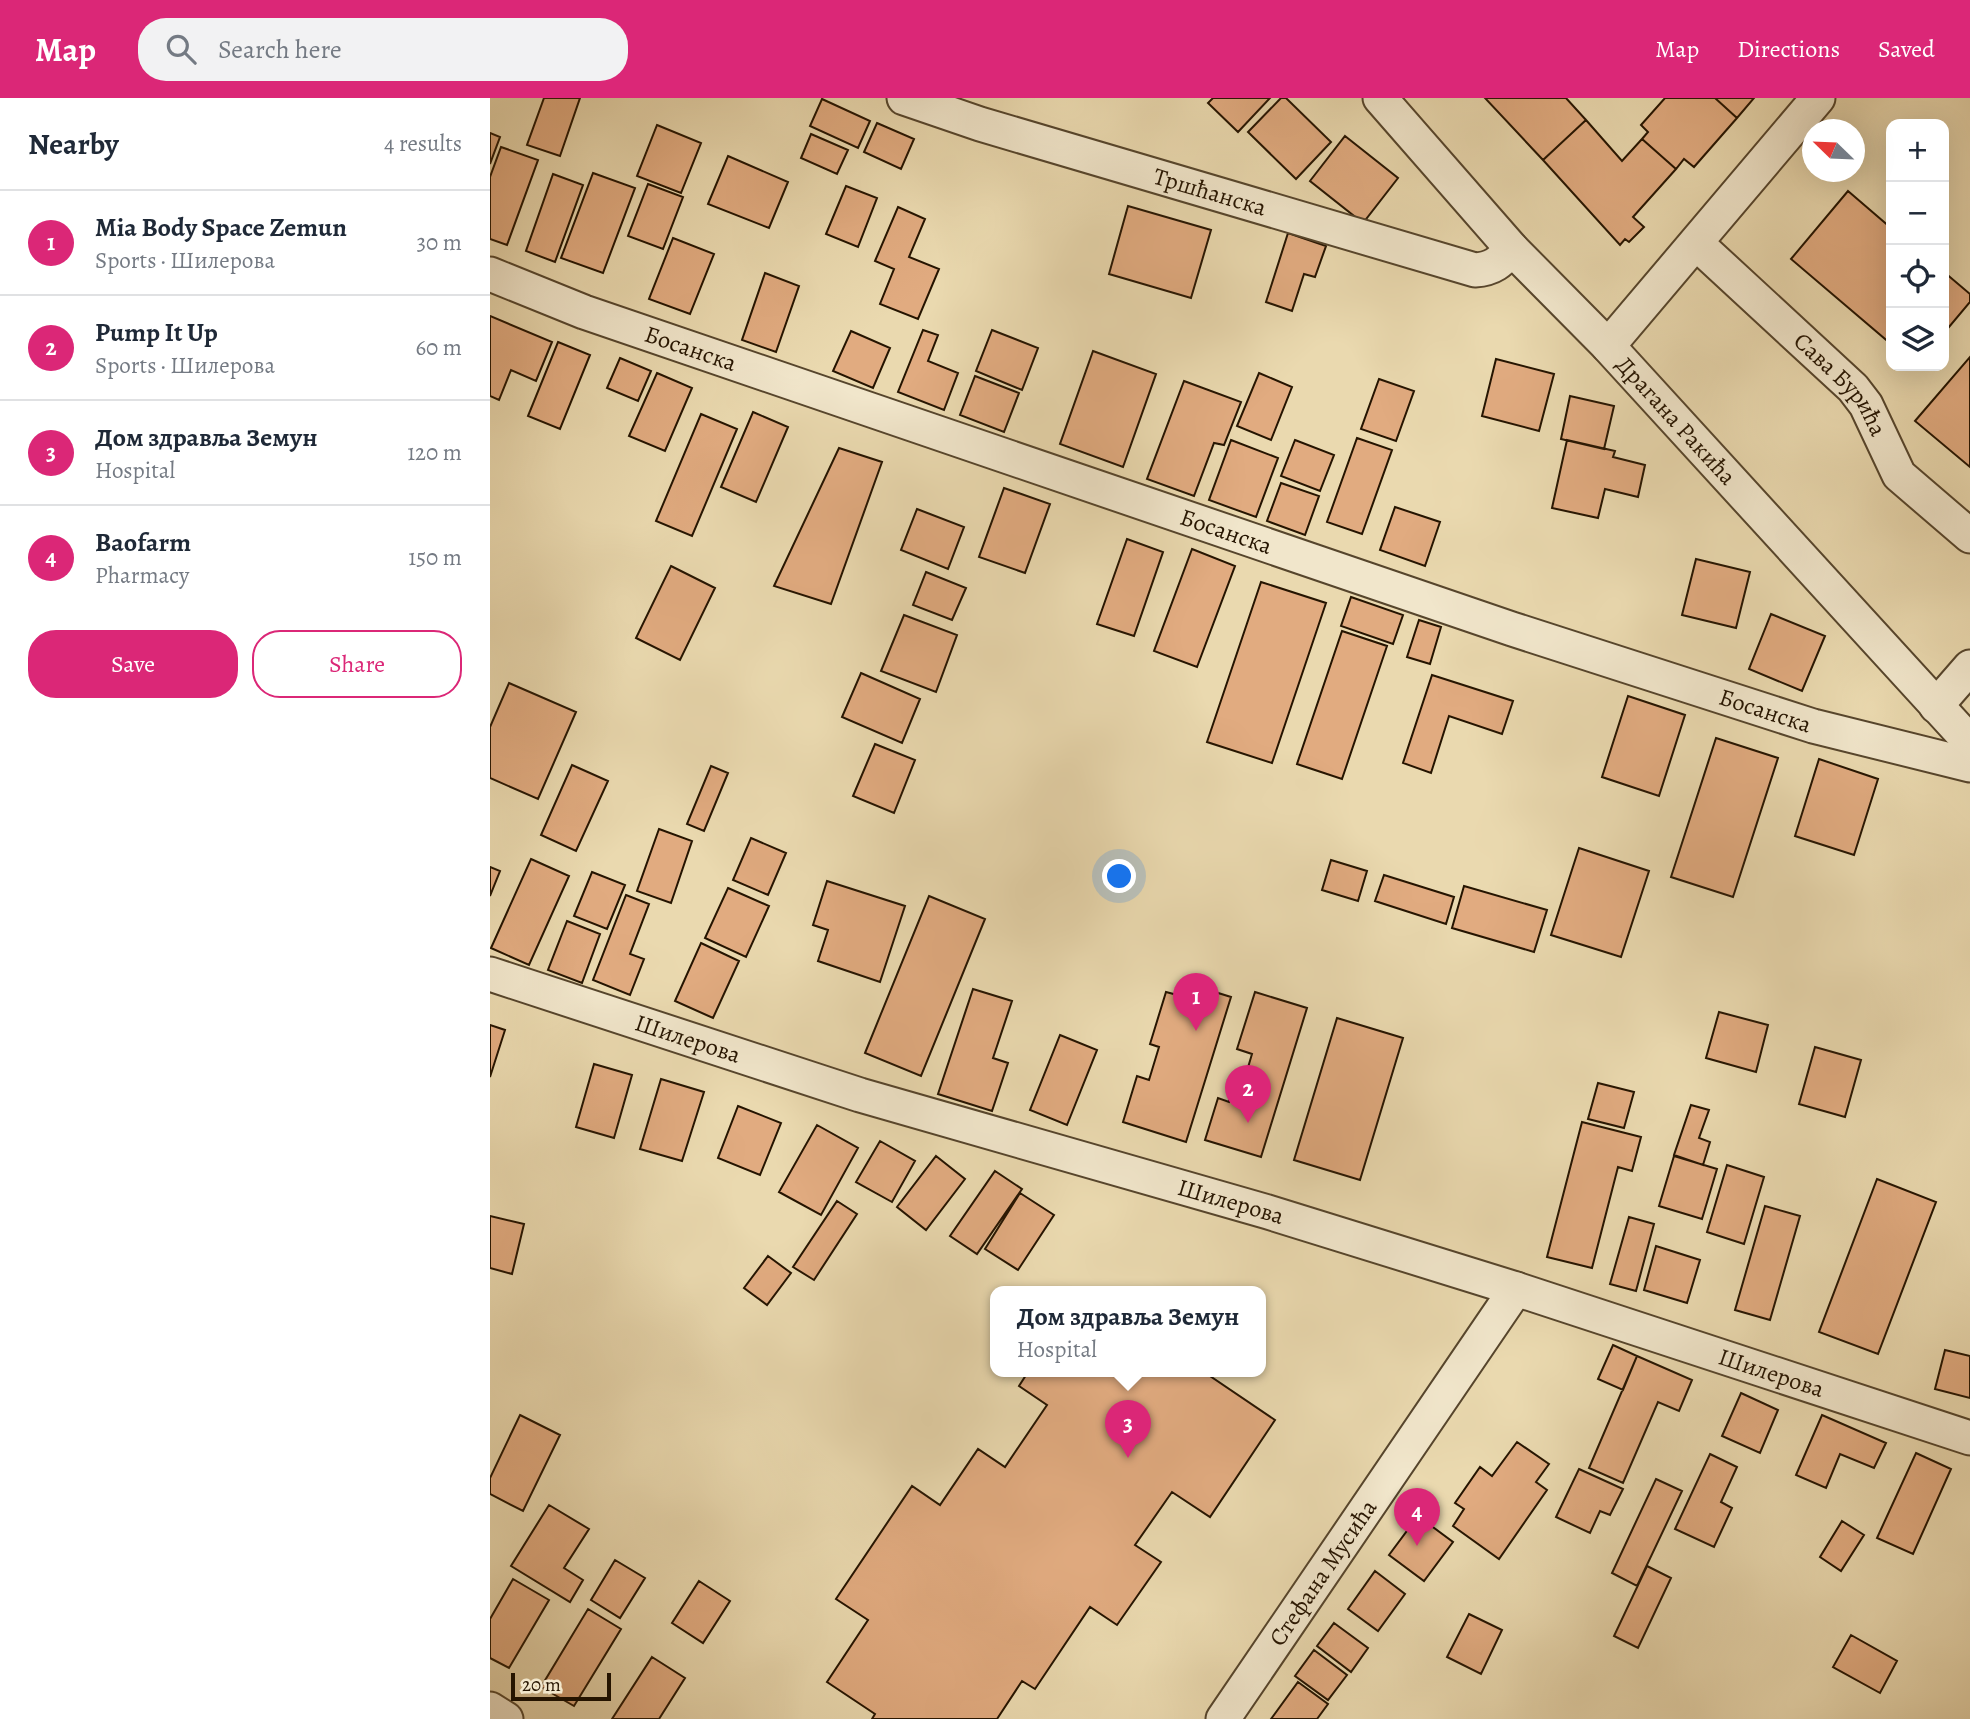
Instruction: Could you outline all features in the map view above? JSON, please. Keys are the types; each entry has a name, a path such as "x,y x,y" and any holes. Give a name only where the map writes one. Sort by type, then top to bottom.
{"street":[{"name":"Тршћанска","path":"904,98 980,124 1475,270 1488,269 1499,264 1512,249"},
{"name":"Драгана Ракића","path":"1380,98 1512,249 1608,346 1970,742"},
{"path":"1608,346 1818,98"},
{"name":"Сава Бурића","path":"1696,243 1853,388 1866,405 1899,475 1970,536"},
{"name":"Босанска","path":"490,274 584,312 1512,629 1813,726 1970,765"},
{"path":"1936,706 1970,667"},
{"name":"Шилерова","path":"490,974 860,1095 1278,1215 1516,1289 1970,1438"},
{"name":"Стефана Мусића","path":"1223,1719 1516,1289"},
{"path":"490,1709 506,1719"}],"building":[{"path":"544,98 580,98 560,156 527,145"},
{"path":"1213,98 1270,98 1238,132 1208,103"},
{"path":"1281,98 1286,98 1331,142 1296,179 1248,132"},
{"path":"1485,98 1566,98 1586,120 1543,160"},
{"path":"1665,98 1715,98 1737,118 1694,167 1684,159 1676,169 1642,139 1648,132 1641,125"},
{"path":"1715,98 1754,98 1737,118"},
{"path":"822,99 870,121 858,148 810,126"},
{"path":"1586,120 1622,161 1642,139 1676,169 1633,217 1644,227 1629,242 1625,239 1620,245 1543,160"},
{"path":"877,123 914,139 901,169 864,152"},
{"path":"657,125 701,143 681,193 637,176"},
{"path":"490,133 500,137 490,164"},
{"path":"811,134 848,150 837,174 801,158"},
{"path":"1345,136 1398,178 1363,223 1310,181"},
{"path":"501,147 538,160 507,245 490,239 490,177"},
{"path":"728,156 788,182 769,228 708,204"},
{"path":"593,173 635,188 603,273 561,258"},
{"path":"553,174 583,185 555,262 526,251"},
{"path":"648,184 683,197 663,249 628,236"},
{"path":"846,186 877,198 858,247 826,234"},
{"path":"1848,191 1886,224 1886,340 1791,259"},
{"path":"1128,206 1211,230 1191,298 1109,274"},
{"path":"898,207 925,219 909,257 939,269 918,319 880,304 894,269 875,261"},
{"path":"1288,233 1326,246 1315,277 1304,274 1292,311 1266,302"},
{"path":"673,238 714,254 690,314 649,299"},
{"path":"765,273 799,286 776,352 742,340"},
{"path":"1949,276 1970,294 1970,302 1949,327"},
{"path":"490,316 552,342 536,381 511,370 499,400 490,396"},
{"path":"923,330 938,335 928,361 958,373 944,410 898,392"},
{"path":"992,330 1038,348 1022,390 976,371"},
{"path":"851,331 890,348 873,388 833,371"},
{"path":"558,342 590,355 560,429 528,416"},
{"path":"1093,351 1156,374 1123,467 1060,444"},
{"path":"1970,357 1970,467 1915,421"},
{"path":"620,358 651,371 638,401 607,388"},
{"path":"1496,359 1554,374 1539,431 1482,416"},
{"path":"657,373 692,388 665,451 629,436"},
{"path":"1259,373 1292,387 1271,440 1237,426"},
{"path":"975,376 1019,393 1004,432 960,415"},
{"path":"1379,379 1414,391 1396,441 1361,429"},
{"path":"1184,381 1241,402 1224,445 1214,443 1194,496 1147,479"},
{"path":"1570,396 1614,406 1604,449 1561,439"},
{"path":"753,412 788,427 756,502 721,487"},
{"path":"701,414 737,429 692,536 656,521"},
{"path":"1357,438 1392,450 1362,534 1327,522"},
{"path":"1231,440 1278,458 1256,517 1209,500"},
{"path":"1295,440 1334,455 1320,491 1281,476"},
{"path":"1567,440 1615,451 1613,457 1645,465 1638,497 1605,489 1598,518 1552,508"},
{"path":"839,448 882,462 831,604 774,586"},
{"path":"1281,483 1319,496 1305,535 1267,521"},
{"path":"1004,488 1050,504 1025,573 979,557"},
{"path":"1395,507 1440,522 1425,566 1380,550"},
{"path":"917,509 964,527 948,569 901,550"},
{"path":"1127,539 1163,552 1134,636 1097,624"},
{"path":"1192,549 1235,566 1197,667 1154,651"},
{"path":"1696,559 1750,572 1736,628 1682,615"},
{"path":"671,566 715,588 680,660 636,638"},
{"path":"926,572 966,588 952,620 913,605"},
{"path":"1261,582 1326,603 1272,763 1207,742"},
{"path":"1351,597 1403,615 1393,644 1341,626"},
{"path":"1771,614 1825,636 1802,691 1749,669"},
{"path":"904,615 957,635 936,692 881,671"},
{"path":"1419,620 1441,627 1430,664 1407,657"},
{"path":"1342,631 1387,646 1342,779 1297,764"},
{"path":"861,673 920,699 902,743 842,717"},
{"path":"1432,675 1513,701 1502,734 1449,716 1431,773 1403,763"},
{"path":"509,683 576,712 538,799 490,778 490,727"},
{"path":"1628,696 1685,715 1659,796 1602,777"},
{"path":"1716,738 1778,758 1733,897 1671,877"},
{"path":"875,744 915,760 894,813 853,796"},
{"path":"1819,759 1878,779 1854,855 1795,836"},
{"path":"572,765 608,781 576,851 541,835"},
{"path":"711,766 728,773 704,831 687,824"},
{"path":"659,829 692,841 671,903 637,891"},
{"path":"751,838 786,853 768,895 733,880"},
{"path":"1579,848 1649,871 1621,957 1551,935"},
{"path":"531,859 569,876 529,965 491,948"},
{"path":"1331,860 1367,871 1358,901 1322,890"},
{"path":"490,867 500,871 490,896"},
{"path":"592,872 625,885 607,929 574,916"},
{"path":"1384,875 1454,897 1446,924 1375,901"},
{"path":"827,881 905,906 880,982 818,961 828,930 813,925"},
{"path":"1464,886 1547,910 1534,952 1452,928"},
{"path":"728,888 769,906 746,957 705,938"},
{"path":"626,895 649,904 630,954 644,959 630,995 593,980"},
{"path":"929,896 985,919 921,1076 865,1053"},
{"path":"567,921 600,934 582,983 548,970"},
{"path":"701,943 739,961 713,1018 675,1001"},
{"path":"1189,984 1231,997 1186,1142 1123,1122 1137,1076 1149,1080 1159,1047 1150,1044 1166,992 1185,997"},
{"path":"973,989 1012,1001 993,1058 1008,1063 992,1111 938,1094"},
{"path":"1255,992 1307,1008 1261,1157 1205,1140 1218,1098 1229,1102 1233,1089 1241,1091 1252,1054 1237,1049"},
{"path":"1719,1012 1768,1025 1756,1072 1706,1058"},
{"path":"1337,1018 1403,1038 1360,1180 1294,1160"},
{"path":"490,1025 505,1030 490,1077"},
{"path":"1060,1035 1097,1050 1067,1125 1030,1110"},
{"path":"1815,1047 1861,1060 1845,1117 1799,1104"},
{"path":"594,1064 632,1075 614,1138 576,1127"},
{"path":"661,1079 704,1092 682,1161 640,1149"},
{"path":"1598,1083 1634,1092 1624,1128 1588,1119"},
{"path":"1691,1105 1709,1110 1699,1138 1710,1142 1703,1165 1674,1155"},
{"path":"738,1106 781,1123 760,1175 718,1158"},
{"path":"1582,1122 1641,1137 1632,1171 1618,1167 1592,1268 1547,1257"},
{"path":"817,1125 858,1148 821,1215 779,1192"},
{"path":"880,1141 915,1161 892,1202 856,1182"},
{"path":"936,1156 965,1179 926,1230 897,1207"},
{"path":"1674,1156 1717,1169 1702,1219 1659,1206"},
{"path":"1727,1165 1764,1177 1744,1244 1707,1232"},
{"path":"995,1171 1022,1189 977,1254 950,1236"},
{"path":"1877,1179 1936,1202 1878,1354 1819,1332"},
{"path":"1020,1193 1054,1215 1018,1270 985,1249"},
{"path":"837,1201 857,1214 814,1280 793,1267"},
{"path":"1765,1206 1800,1216 1770,1320 1735,1310"},
{"path":"490,1216 524,1224 512,1274 490,1268"},
{"path":"1629,1217 1654,1224 1636,1291 1610,1284"},
{"path":"1656,1246 1700,1260 1687,1303 1644,1290"},
{"path":"768,1256 791,1273 767,1305 744,1288"},
{"path":"1613,1345 1637,1356 1623,1390 1598,1379"},
{"path":"1945,1350 1970,1356 1970,1398 1935,1389"},
{"path":"1637,1356 1692,1380 1679,1411 1658,1402 1623,1483 1589,1468"},
{"path":"1025,1377 1211,1377 1275,1420 1210,1517 1172,1492 1135,1545 1161,1562 1117,1625 1090,1607 1035,1689 1022,1681 997,1719 872,1719 875,1714 827,1682 868,1620 836,1599 912,1486 940,1505 978,1449 1005,1467 1047,1405 1019,1386"},
{"path":"1741,1393 1778,1410 1760,1453 1722,1436"},
{"path":"520,1415 560,1435 523,1511 490,1494 490,1478"},
{"path":"1822,1415 1886,1443 1874,1468 1840,1454 1826,1488 1796,1475"},
{"path":"1517,1442 1549,1464 1536,1482 1547,1490 1499,1559 1453,1526 1464,1509 1455,1503 1480,1467 1492,1476"},
{"path":"1916,1453 1951,1469 1913,1554 1877,1538"},
{"path":"1710,1454 1737,1467 1721,1502 1732,1508 1714,1547 1675,1529"},
{"path":"1579,1469 1623,1489 1610,1515 1600,1511 1590,1533 1556,1517"},
{"path":"1656,1479 1682,1491 1637,1586 1612,1573"},
{"path":"549,1505 589,1529 564,1568 583,1580 570,1602 511,1566"},
{"path":"1418,1516 1453,1542 1424,1581 1389,1555"},
{"path":"1842,1521 1864,1535 1841,1571 1820,1557"},
{"path":"615,1560 645,1578 620,1618 591,1600"},
{"path":"1647,1566 1671,1578 1638,1648 1614,1636"},
{"path":"1375,1571 1405,1594 1378,1631 1348,1609"},
{"path":"513,1579 549,1600 509,1668 490,1658 490,1619"},
{"path":"699,1581 730,1601 703,1643 672,1623"},
{"path":"588,1609 621,1629 574,1706 541,1687"},
{"path":"1469,1614 1502,1630 1481,1674 1447,1657"},
{"path":"1334,1623 1368,1648 1351,1672 1317,1646"},
{"path":"1851,1635 1897,1661 1880,1693 1833,1667"},
{"path":"1314,1650 1347,1675 1328,1700 1295,1676"},
{"path":"652,1657 685,1678 659,1719 612,1719"},
{"path":"1298,1682 1328,1704 1317,1719 1271,1719"}],"place":[{"name":"Mia Body Space Zemun","path":"1196,1031"},
{"name":"Pump It Up","path":"1248,1123"},
{"name":"Дом здравља Земун","path":"1128,1458"},
{"name":"Baofarm","path":"1417,1546"}]}
